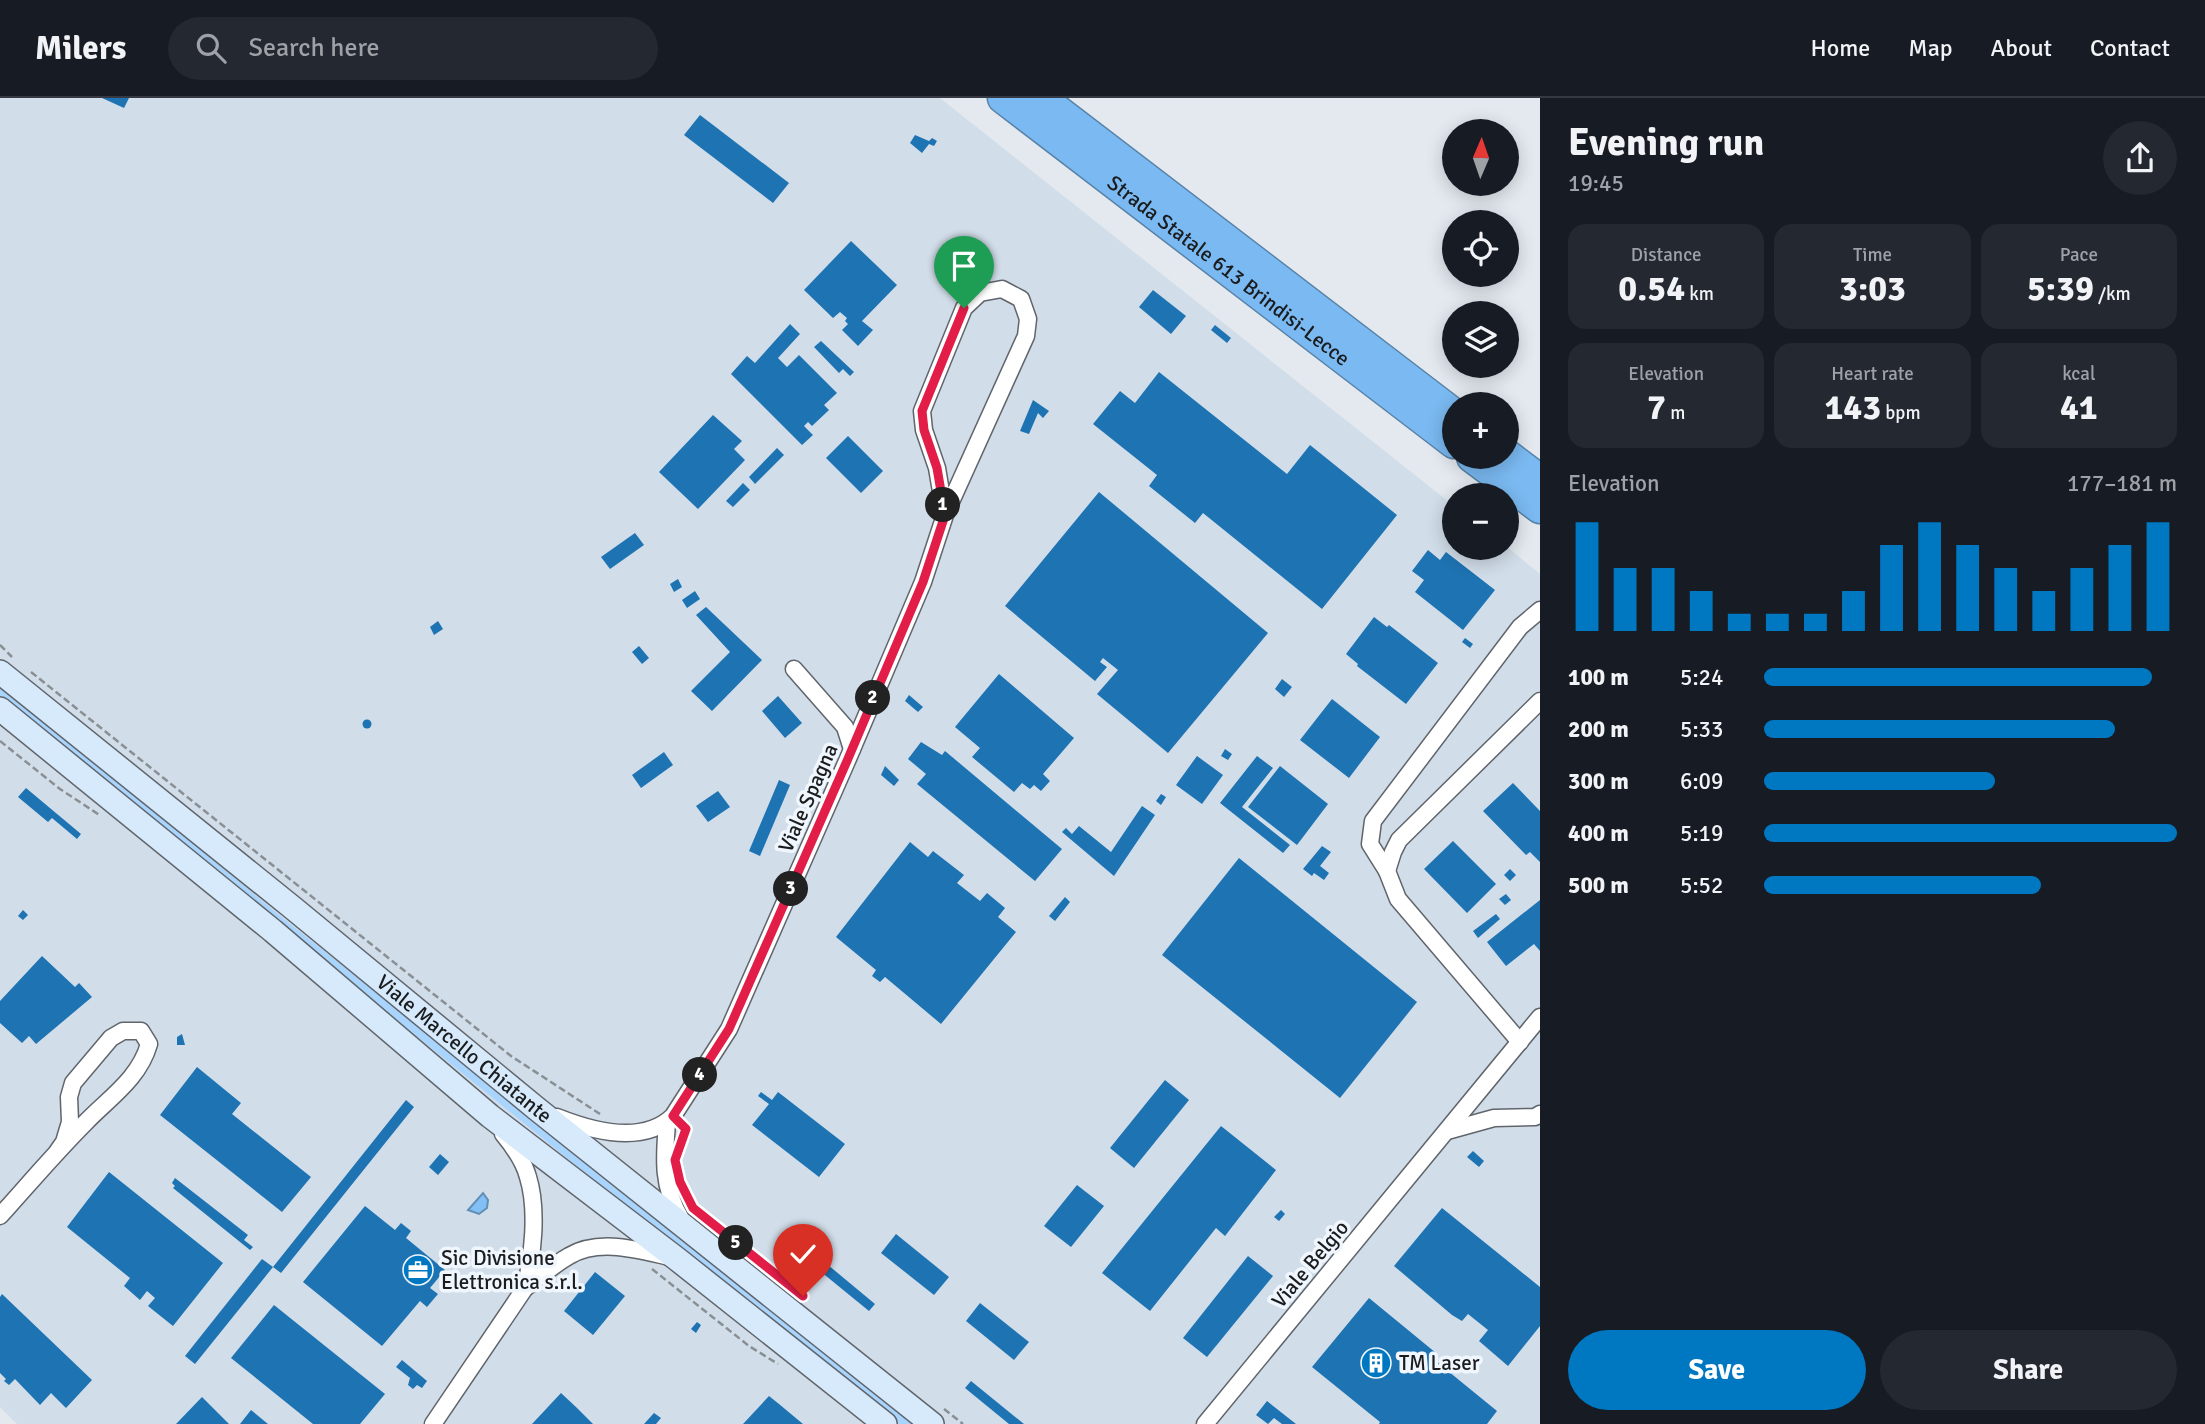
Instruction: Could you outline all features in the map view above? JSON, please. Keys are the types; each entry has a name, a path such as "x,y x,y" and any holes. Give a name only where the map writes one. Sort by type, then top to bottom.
{"highway":[{"name":"Strada Statale 613 Brindisi-Lecce","path":"1003,98 1442,434"},
{"name":"Strada Statale 613 Brindisi-Lecce","path":"1041,98 1067,110 1442,405"},
{"path":"1519,463 1540,480"},
{"path":"1488,469 1540,508"}],"street":[{"name":"Viale Spagna","path":"688,1230 670,1201 664,1166 670,1119 729,1029 923,582 945,515 1026,336 1028,319 1021,299 1002,289 980,293 964,308 922,411 924,430 937,468 945,515"},
{"path":"1520,1042 1398,899 1388,871 1370,844 1373,821 1520,626 1540,610"},
{"name":"Viale Marcello Chiatante","path":"10,668 537,1110 688,1230 936,1415"},
{"path":"794,669 845,727 852,749"},
{"path":"1388,871 1399,840 1540,701"},
{"name":"Viale Marcello Chiatante","path":"0,709 274,931 490,1116 677,1259 885,1424"},
{"path":"0,717 22,728"},
{"name":"Viale Belgio","path":"1205,1424 1540,1017"},
{"path":"0,1216 57,1152 126,1084 145,1059 149,1044 141,1031 123,1031 111,1038 73,1083 69,1097 70,1122 64,1142 57,1152"},
{"path":"537,1110 584,1128 619,1132 649,1131 670,1119"},
{"path":"1447,1131 1494,1118 1535,1117 1540,1114"},
{"path":"490,1116 513,1147 528,1177 533,1248 525,1288"},
{"path":"433,1424 525,1288 570,1255 594,1247 638,1250 677,1259"}],"path":[{"path":"0,645 10,668"},
{"path":"31,672 511,1056 592,1110 610,1116"},
{"path":"0,741 60,789 103,817"},
{"path":"670,1119 686,1129 679,1151"},
{"path":"687,1198 693,1208 713,1224"},
{"path":"645,1265 666,1278 749,1346 783,1367"},
{"path":"936,1415 963,1424"}],"shaded area":[{"path":"0,98 940,98 1442,496 1442,560 1519,560 1519,557 1540,574 1540,1424 17,1424 0,1407"},
{"path":"0,684 284,919 916,1424 899,1424 568,1159 0,698"},
{"path":"483,1193 488,1200 487,1208 479,1214 468,1210"}],"building":[{"path":"102,98 129,98 124,108"},
{"path":"700,115 789,183 773,203 684,135"},
{"path":"915,135 929,141 932,138 937,141 934,146 929,144 922,153 910,143"},
{"path":"851,241 897,285 862,321 873,330 858,346 842,330 848,324 845,321 847,318 840,312 833,318 804,290"},
{"path":"1153,290 1186,316 1171,334 1139,307"},
{"path":"790,324 800,334 778,358 787,367 799,355 837,393 824,405 829,410 812,426 808,422 804,426 813,435 802,445 731,374 747,356 755,363"},
{"path":"1215,325 1231,338 1227,343 1211,330"},
{"path":"821,341 854,372 850,376 843,369 839,373 814,347"},
{"path":"1159,372 1287,474 1310,445 1397,515 1322,609 1203,513 1195,523 1149,486 1157,475 1093,424 1120,391 1135,403"},
{"path":"1033,400 1049,411 1043,418 1038,413 1029,434 1020,431"},
{"path":"713,415 742,441 734,449 745,460 698,509 659,472"},
{"path":"848,436 883,471 861,493 826,458"},
{"path":"777,448 784,455 755,484 749,477"},
{"path":"743,483 750,490 733,507 726,501"},
{"path":"1099,492 1268,633 1168,753 1097,694 1118,670 1103,658 1100,662 1107,667 1095,681 1005,606"},
{"path":"635,533 644,545 610,569 601,557"},
{"path":"1428,550 1440,560 1442,557 1442,560 1456,560 1495,590 1463,630 1415,592 1424,580 1412,571"},
{"path":"678,579 682,587 674,592 670,584"},
{"path":"695,591 700,599 687,608 682,600"},
{"path":"706,607 762,660 712,711 691,691 730,652 696,615"},
{"path":"1374,617 1387,627 1389,625 1438,663 1406,704 1357,666 1346,654"},
{"path":"438,621 443,629 434,635 430,627"},
{"path":"1465,638 1473,644 1470,648 1462,642"},
{"path":"639,646 649,658 642,664 632,652"},
{"path":"999,674 1074,738 1043,774 1050,781 1041,791 1034,785 1030,789 1022,783 1014,792 972,757 980,748 955,727"},
{"path":"1282,679 1292,687 1284,697 1275,689"},
{"path":"909,695 923,707 918,712 905,701"},
{"path":"778,696 802,723 785,738 762,711"},
{"path":"1332,699 1380,737 1349,778 1300,740"},
{"path":"367,719 372,724 367,729 362,724"},
{"path":"921,742 942,755 945,751 1062,849 1035,881 917,784 926,774 908,759"},
{"path":"1225,749 1232,754 1228,760 1221,756"},
{"path":"664,752 673,765 641,788 632,775"},
{"path":"1197,756 1223,775 1202,804 1176,785"},
{"path":"1257,756 1273,768 1242,807 1290,845 1283,853 1220,803"},
{"path":"885,766 899,780 894,786 881,775"},
{"path":"1280,766 1328,804 1297,845 1248,807"},
{"path":"779,780 790,785 760,856 749,851"},
{"path":"1513,783 1540,811 1540,862 1530,852 1526,855 1483,811"},
{"path":"26,788 81,834 77,839 52,818 48,822 18,797"},
{"path":"718,791 730,807 708,822 696,806"},
{"path":"1161,794 1166,797 1161,805 1156,801"},
{"path":"1142,806 1155,815 1114,876 1062,832 1066,828 1072,834 1079,826 1111,852"},
{"path":"1453,841 1496,884 1467,913 1424,869"},
{"path":"910,842 928,857 933,851 964,875 957,883 980,901 987,893 1005,908 998,917 1016,932 941,1024 885,977 880,982 872,976 876,970 836,937"},
{"path":"1322,846 1331,852 1320,866 1329,873 1324,880 1303,869"},
{"path":"1239,858 1417,1002 1340,1098 1162,955"},
{"path":"1510,869 1516,875 1510,881 1504,875"},
{"path":"1506,894 1511,900 1505,905 1499,899"},
{"path":"1065,897 1070,902 1055,921 1049,916"},
{"path":"1540,900 1540,951 1534,944 1506,966 1487,942"},
{"path":"23,910 28,915 23,920 18,916"},
{"path":"1496,914 1500,919 1478,938 1473,931"},
{"path":"42,956 75,987 79,983 92,997 36,1044 29,1036 22,1043 0,1023 0,1001"},
{"path":"182,1034 185,1045 177,1045 177,1037"},
{"path":"197,1067 241,1103 232,1114 311,1177 282,1212 160,1115"},
{"path":"1165,1080 1189,1100 1134,1168 1110,1148"},
{"path":"761,1092 772,1100 778,1092 845,1144 819,1177 752,1125 769,1104 758,1096"},
{"path":"406,1100 414,1107 281,1273 273,1267"},
{"path":"1221,1126 1276,1170 1225,1236 1216,1228 1150,1311 1102,1273"},
{"path":"1473,1151 1484,1161 1479,1167 1467,1157"},
{"path":"440,1154 449,1162 438,1175 429,1167"},
{"path":"109,1172 223,1263 173,1326 148,1306 155,1298 147,1291 140,1300 124,1286 130,1278 67,1227"},
{"path":"175,1178 248,1235 244,1240 253,1247 250,1250 173,1188"},
{"path":"1077,1185 1104,1206 1071,1247 1044,1226"},
{"path":"365,1206 395,1230 401,1223 411,1231 406,1238 445,1270 430,1288 438,1294 427,1307 420,1301 382,1346 303,1282"},
{"path":"1442,1208 1540,1287 1540,1326 1508,1366 1479,1341 1488,1330 1468,1314 1462,1321 1452,1315 1394,1266"},
{"path":"1281,1210 1285,1214 1279,1221 1274,1217"},
{"path":"896,1234 949,1277 934,1295 881,1253"},
{"path":"810,1250 875,1304 869,1311 804,1258"},
{"path":"1248,1256 1273,1276 1207,1357 1183,1338"},
{"path":"262,1259 273,1267 195,1364 185,1356"},
{"path":"595,1272 625,1296 593,1335 564,1311"},
{"path":"2,1294 92,1380 66,1408 51,1393 40,1405 15,1379 9,1385 4,1381 6,1379 0,1373"},
{"name":"TM Laser","path":"1369,1298 1436,1353 1432,1358 1497,1411 1487,1424 1379,1424 1380,1422 1312,1367"},
{"path":"980,1303 1029,1342 1014,1360 966,1321"},
{"path":"274,1305 385,1394 360,1424 313,1424 231,1358"},
{"path":"697,1322 701,1325 696,1333 691,1329"},
{"path":"402,1360 427,1381 422,1388 417,1385 413,1389 408,1385 410,1378 396,1367"},
{"path":"971,1381 1024,1424 1009,1424 965,1388"},
{"path":"561,1393 577,1408 593,1424 532,1424"},
{"path":"769,1396 779,1404 803,1424 743,1424"},
{"path":"202,1397 229,1424 176,1424"},
{"path":"1267,1401 1296,1424 1282,1424 1274,1418 1268,1424 1256,1415"},
{"path":"251,1410 268,1424 240,1424"},
{"path":"654,1413 661,1418 656,1424 644,1424"}],"place":[{"name":"Sic Divisione Elettronica s.r.l.","path":"418,1270"},
{"name":"TM Laser","path":"1376,1363"}],"route":[{"path":"803,1296 693,1208 680,1182 675,1160 686,1129 673,1116 729,1029 923,582 945,515 937,468 924,430 922,411 964,308"}]}
